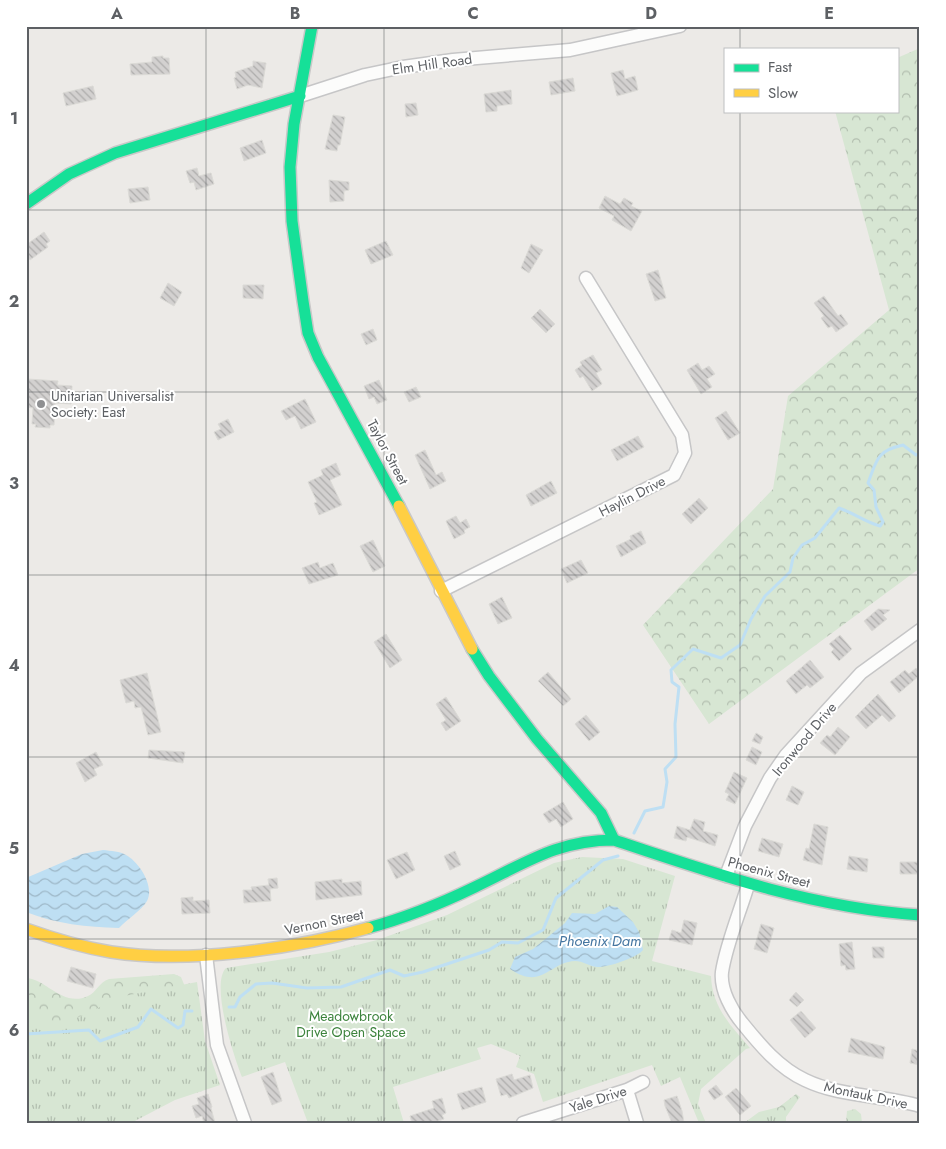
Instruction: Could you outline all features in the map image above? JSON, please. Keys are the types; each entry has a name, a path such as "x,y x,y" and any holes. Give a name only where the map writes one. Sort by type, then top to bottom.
{"street":[{"name":"Taylor Street","path":"312,26 290,167 292,222 308,333 318,357 412,530 441,591 489,676 536,738 601,813 614,840"},
{"name":"Elm Hill Road","path":"26,204 87,164 114,153 365,76 403,67 453,60 570,50 680,26"},
{"name":"Haylin Drive","path":"441,591 674,474 686,453 682,436 586,278"},
{"name":"Ironwood Drive","path":"726,876 745,826 770,778 786,756 861,673 920,630"},
{"name":"Phoenix Street","path":"614,840 726,876 748,885 852,907 920,915"},
{"name":"Vernon Street","path":"26,929 81,948 160,957 206,955 306,943 347,935 426,909 566,844 614,840"},
{"name":"Montauk Drive","path":"748,885 722,974 725,995 738,1017 782,1066 805,1080 828,1088 900,1100 920,1106"},
{"path":"206,955 217,1045 245,1123"},
{"name":"Yale Drive","path":"522,1123 627,1090 643,1082"},
{"path":"627,1090 637,1123"}],"green space":[{"path":"920,48 920,568 709,724 643,625 773,489 788,396 889,310 835,112 898,112 898,58"},
{"name":"Meadowbrook Drive Open Space","path":"582,857 623,859 675,876 652,961 711,976 712,987 719,1007 750,1048 746,1049 701,1089 698,1104 706,1123 699,1123 680,1077 661,1086 652,1065 543,1102 534,1074 516,1067 520,1056 491,1044 477,1048 481,1059 393,1087 404,1123 308,1123 285,1062 242,1077 229,1038 222,1004 222,976 226,968 329,952 377,940 447,915 554,863"},
{"path":"174,974 181,977 188,994 26,1059 26,978 40,982 62,996 79,999 91,995 103,982 109,979"},
{"path":"197,982 205,1041 220,1085 175,1100 131,1123 26,1123 26,1007 55,1028 124,996"},
{"path":"796,1094 800,1097 786,1117 786,1123 744,1123 759,1112 779,1107"},
{"path":"855,1109 861,1114 862,1123 846,1123 847,1111"},
{"path":"773,1112 779,1123 757,1123"}],"water":[{"path":"103,850 115,851 131,858 144,875 149,888 149,895 144,905 119,928 72,924 26,912 26,878 82,854"},
{"name":"Phoenix Dam","path":"609,906 617,907 633,922 639,932 643,950 640,953 622,962 602,967 575,961 558,966 545,974 530,977 510,969 515,957 533,949 565,923 572,913 595,914"}],"building":[{"path":"163,56 163,58 169,58 170,74 131,75 130,64 152,62 152,57"},
{"path":"253,61 266,63 262,88 248,85 237,89 234,78 236,77 235,72 253,66"},
{"path":"623,70 625,79 635,76 638,90 617,96 611,73"},
{"path":"573,78 575,91 551,95 549,82"},
{"path":"93,86 96,99 66,106 63,93"},
{"path":"511,90 512,104 497,106 497,111 486,112 484,94"},
{"path":"416,103 418,115 406,117 405,104"},
{"path":"333,115 345,117 340,145 338,145 337,151 325,149"},
{"path":"262,140 266,153 244,161 240,148"},
{"path":"197,168 199,176 211,173 214,184 196,190 194,182 190,183 186,171"},
{"path":"329,180 349,182 349,190 344,191 344,201 330,202"},
{"path":"148,187 150,200 130,203 128,189"},
{"path":"605,196 620,204 624,198 633,203 631,206 642,211 631,231 612,220 614,216 599,208"},
{"path":"44,232 50,241 46,244 48,247 30,260 26,255 26,245"},
{"path":"386,241 393,255 371,264 365,250"},
{"path":"531,244 543,250 529,273 521,268"},
{"path":"658,270 666,298 655,301 646,274"},
{"path":"168,283 182,292 174,306 160,298"},
{"path":"243,285 264,285 263,299 243,298"},
{"path":"824,296 838,316 841,314 848,324 836,332 832,326 828,328 821,318 824,316 814,303"},
{"path":"540,309 555,324 546,333 531,318"},
{"path":"373,329 377,340 366,345 361,334"},
{"path":"593,355 602,370 596,373 602,384 592,391 583,376 580,378 575,370 582,365 580,362"},
{"path":"698,363 702,370 709,366 715,374 707,379 712,387 701,394 687,370"},
{"name":"Unitarian Universalist Society: East","path":"27,379 58,381 57,385 72,386 71,404 55,403 54,425 50,425 50,428 35,427 36,424 32,424 33,408 26,407"},
{"path":"379,380 387,400 377,404 374,397 369,399 364,386"},
{"path":"416,387 421,397 409,402 404,392"},
{"path":"305,399 316,422 301,429 295,416 286,420 281,411"},
{"path":"726,411 740,433 728,440 715,418"},
{"path":"228,419 234,432 218,440 214,432 221,429 218,424"},
{"path":"638,436 644,447 617,461 611,450"},
{"path":"425,450 436,475 442,472 446,481 430,489 415,455"},
{"path":"336,463 341,475 330,480 342,505 319,515 314,503 317,502 308,482 323,475 321,470"},
{"path":"551,481 557,493 531,506 526,495"},
{"path":"699,498 708,508 691,524 682,514"},
{"path":"456,516 460,523 466,519 470,527 464,530 465,533 454,539 446,521"},
{"path":"641,531 646,543 621,557 616,546 631,539 630,536"},
{"path":"373,540 385,566 373,572 360,546"},
{"path":"581,560 588,573 567,583 561,569"},
{"path":"318,562 320,568 333,563 338,575 309,584 302,568"},
{"path":"502,597 512,618 498,624 489,604"},
{"path":"878,609 890,610 883,615 887,619 872,631 864,621"},
{"path":"386,634 402,660 390,668 374,642"},
{"path":"840,635 852,649 839,661 831,652 834,649 829,644"},
{"path":"810,660 824,677 810,688 807,685 796,694 786,681"},
{"path":"916,668 920,675 899,693 890,682 905,670 909,674"},
{"path":"548,672 571,699 563,706 538,681"},
{"path":"147,673 161,732 148,735 141,707 135,708 134,701 126,703 120,680"},
{"path":"878,694 896,716 889,722 882,715 866,729 855,717"},
{"path":"446,697 461,721 446,731 441,723 446,720 436,704"},
{"path":"586,715 600,732 589,741 575,724"},
{"path":"838,727 850,737 835,755 820,743 827,735 830,737"},
{"path":"756,733 763,737 760,744 752,741"},
{"path":"752,747 762,752 756,765 746,760"},
{"path":"149,750 185,752 183,763 148,758"},
{"path":"96,752 103,765 94,769 97,775 85,782 76,763"},
{"path":"734,772 747,778 735,804 726,800 729,794 725,792"},
{"path":"792,786 804,792 798,805 786,800"},
{"path":"563,802 573,819 561,827 556,819 549,823 543,814"},
{"path":"694,819 705,822 703,831 718,835 715,846 687,837 686,841 674,838 677,826 690,830"},
{"path":"814,824 828,827 822,865 803,860 806,848 809,849"},
{"path":"762,838 783,844 779,857 758,851"},
{"path":"455,851 461,865 450,870 444,856"},
{"path":"407,852 415,870 396,879 387,860"},
{"path":"849,856 868,859 867,872 847,869"},
{"path":"900,862 919,862 919,874 900,874"},
{"path":"277,878 278,888 270,889 271,901 244,903 243,890 252,890 251,887 269,885 268,879"},
{"path":"342,879 342,883 361,881 362,895 316,900 315,882"},
{"path":"193,897 193,901 209,900 210,913 182,914 181,898"},
{"path":"684,920 697,923 692,945 669,940 672,930 681,933"},
{"path":"761,924 774,928 767,953 754,949"},
{"path":"852,942 855,969 846,970 845,965 841,966 839,944"},
{"path":"872,947 884,947 884,958 873,958"},
{"path":"71,967 96,974 93,988 67,981"},
{"path":"796,992 804,1000 797,1007 789,1000"},
{"path":"801,1011 816,1028 805,1038 790,1020"},
{"path":"851,1038 885,1047 883,1059 848,1052"},
{"path":"912,1049 920,1051 920,1065 910,1063"},
{"path":"273,1072 282,1101 272,1105 261,1077"},
{"path":"512,1074 514,1080 530,1075 533,1088 509,1098 507,1094 501,1096 496,1079"},
{"path":"716,1085 723,1094 714,1100 708,1091"},
{"path":"482,1087 486,1102 462,1110 457,1094"},
{"path":"736,1088 751,1106 740,1115 725,1097"},
{"path":"208,1094 215,1123 204,1123 202,1116 196,1118 192,1106 199,1104 197,1098"},
{"path":"677,1096 684,1123 672,1123 665,1106 664,1100"},
{"path":"442,1098 446,1113 442,1115 444,1119 432,1123 412,1123 410,1116 434,1108 432,1101"}],"waterway":[{"path":"634,833 645,811 663,807 667,782 665,769 676,757 675,724 679,687 672,682 671,670 693,649 721,658 740,645 751,619 765,596 790,572 793,558 802,545 815,538 839,508 880,526 883,522 876,507 874,490 868,483 876,462 887,450 903,445 916,455 920,453"},
{"path":"229,1007 235,1007 240,997 256,984 272,983 307,988 341,987 390,970 404,976 423,972 489,950 502,942 518,943 543,930 556,898 603,860 618,856"},
{"path":"26,1034 89,1030 100,1041 138,1027 151,1009 178,1028 183,1025 185,1011 192,1011"}],"traffic: fast":[{"path":"312,26 294,124 290,167 292,221 308,333 318,357 399,506"},
{"path":"26,204 69,174 115,153 300,96"},
{"path":"472,649 489,676 537,739 601,813 614,840"},
{"path":"368,928 436,905 525,862 558,849 575,844 614,840 765,888 841,905 920,915"}],"traffic: slow":[{"path":"399,506 472,649"},
{"path":"26,929 100,950 141,955 173,956 206,955 274,948 339,936 368,928"}],"place":[{"name":"Unitarian Universalist Society: East","path":"41,404"}]}
